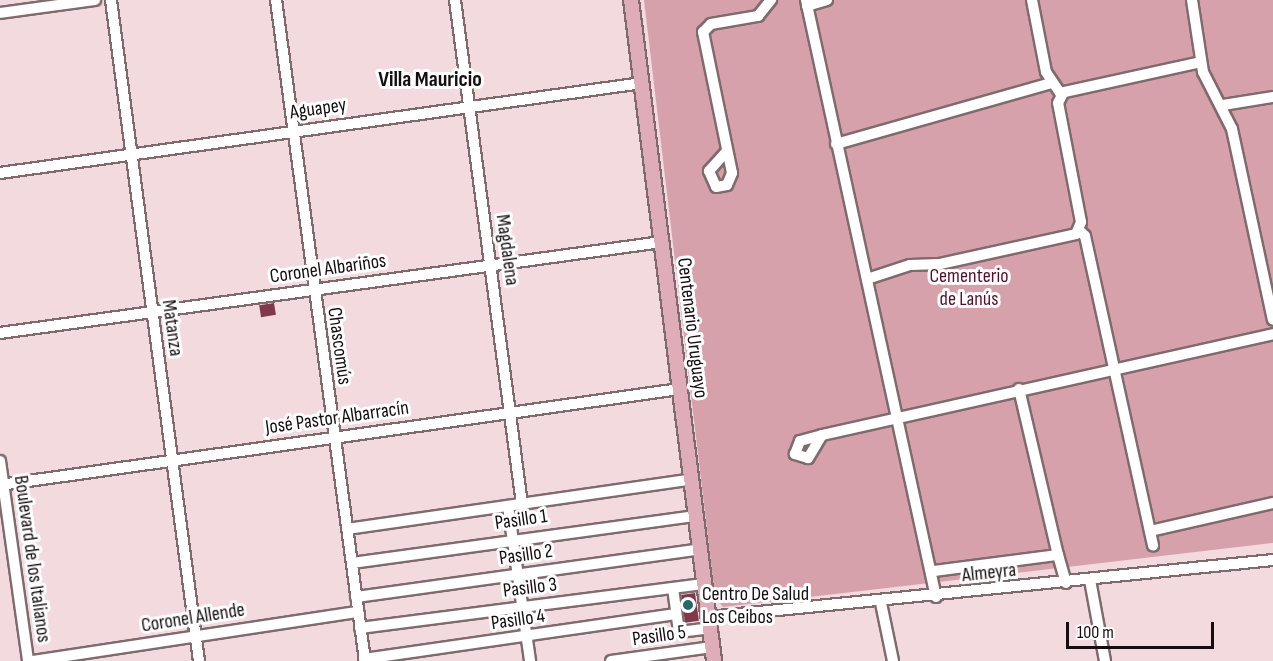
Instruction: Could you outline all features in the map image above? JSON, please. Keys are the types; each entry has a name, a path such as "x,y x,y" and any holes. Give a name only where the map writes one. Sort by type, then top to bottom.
{"main road":[{"name":"Centenario Uruguayo","path":"631,0 713,654"}],"street":[{"path":"0,13 95,0"},
{"name":"Matanza","path":"111,0 199,661"},
{"name":"Chascomús","path":"276,0 364,660"},
{"name":"Magdalena","path":"455,0 522,504"},
{"path":"727,151 703,32 711,24 758,16 771,0"},
{"path":"827,0 807,3 836,144 934,571 936,597"},
{"path":"1032,0 1051,83 1063,93"},
{"path":"1192,0 1201,62 1208,86 1223,105 1253,210 1273,320"},
{"path":"1063,93 1201,62"},
{"name":"Aguapey","path":"0,172 469,105 642,83"},
{"path":"836,144 1051,83"},
{"path":"1063,93 1058,103 1079,230 1085,236 1153,546"},
{"path":"1223,105 1273,97"},
{"path":"867,279 1079,230"},
{"name":"Coronel Albariños","path":"0,333 662,242"},
{"path":"822,435 1019,389 1114,371 1273,334"},
{"name":"José Pastor Albarracín","path":"2,485 680,388"},
{"path":"1019,389 1066,583"},
{"name":"Boulevard de los Italianos","path":"0,461 28,661"},
{"path":"347,529 692,479"},
{"path":"1150,531 1273,503"},
{"path":"508,506 530,661"},
{"name":"Pasillo 1","path":"351,563 513,539 696,516"},
{"name":"Pasillo 2","path":"356,597 700,549"},
{"path":"934,571 1058,555"},
{"name":"Almeyra","path":"676,614 679,632 710,622 1273,560"},
{"path":"1090,580 1105,661"},
{"name":"Pasillo 3","path":"360,628 705,584"},
{"path":"673,588 676,614"},
{"path":"882,603 893,661"},
{"name":"Coronel Allende","path":"33,661 358,612"},
{"name":"Pasillo 4","path":"364,660 527,638 676,614"},
{"name":"Pasillo 5","path":"611,661 713,654"}],"green space":[{"name":"Cementerio de Lanús","path":"644,0 1273,0 1273,543 723,607 715,597"}],"building":[{"path":"274,303 276,315 261,317 259,305"},
{"name":"Centro De Salud Los Ceibos","path":"695,593 699,621 685,623 681,595"}],"place":[{"name":"Centro De Salud Los Ceibos","path":"688,605"}],"district":[{"name":"Villa Mauricio","path":"430,80"}]}
